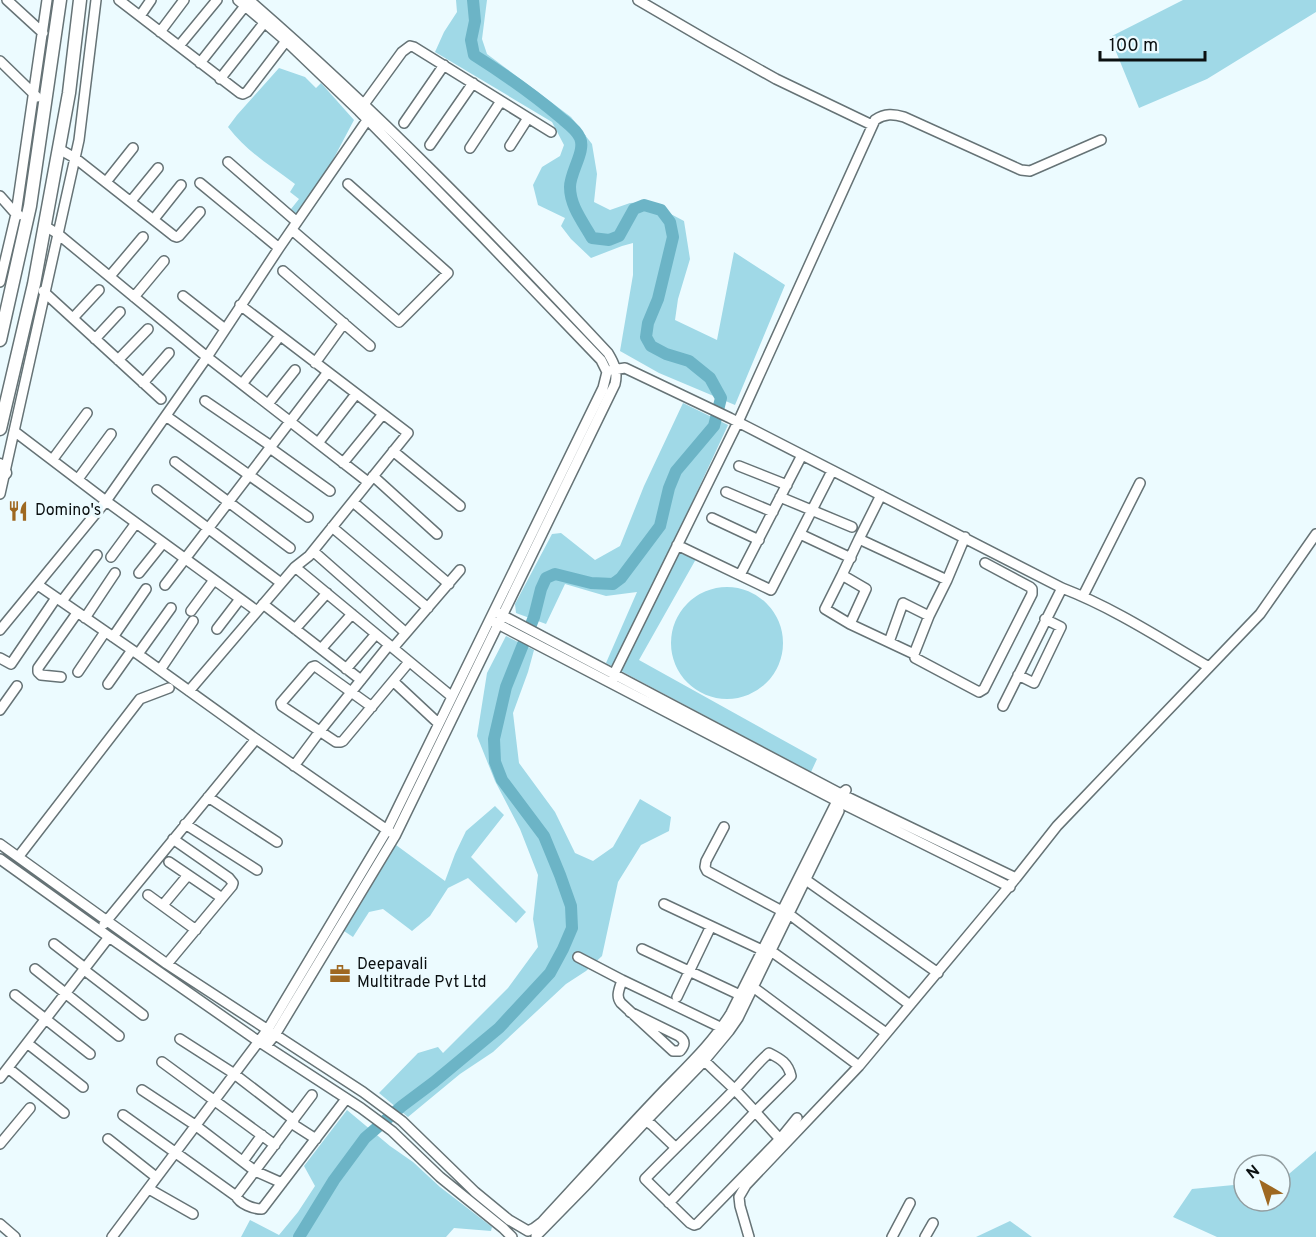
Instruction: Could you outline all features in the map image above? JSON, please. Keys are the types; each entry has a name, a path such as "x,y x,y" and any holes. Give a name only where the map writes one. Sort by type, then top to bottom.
{"main road":[{"path":"0,340 12,290 22,216 45,104 60,0"},
{"path":"0,429 34,284 45,226 69,93 80,0"},
{"path":"0,307 12,290"}],"street":[{"path":"0,4 6,0 43,33"},
{"path":"0,282 8,249 22,216 34,94 47,0"},
{"path":"0,494 2,469 14,431 79,140 96,0"},
{"path":"119,0 240,93 246,93 286,41"},
{"path":"140,16 152,0"},
{"path":"160,32 184,0"},
{"path":"179,46 217,0"},
{"path":"638,0 776,79 872,125"},
{"path":"200,63 244,2"},
{"path":"244,2 264,24 362,108"},
{"path":"244,2 362,108 605,366 612,370 625,368 694,400 1062,588 1083,596 1209,667"},
{"path":"220,79 264,24"},
{"path":"362,108 406,48 410,46 551,132"},
{"path":"404,123 444,65"},
{"path":"2,66 45,104"},
{"path":"429,145 473,83"},
{"path":"470,148 501,101"},
{"path":"612,678 677,545 875,120 893,114 904,117 1021,170 1030,171 1101,140"},
{"path":"0,630 106,501 370,117"},
{"path":"510,146 528,118"},
{"path":"106,182 133,148"},
{"path":"59,149 75,158 177,237 200,212"},
{"path":"228,162 399,322 448,273 348,184"},
{"path":"131,201 158,168"},
{"path":"200,183 279,248"},
{"path":"154,219 182,186"},
{"path":"1,198 22,216"},
{"path":"45,226 110,276 207,357 343,463 371,479 437,534"},
{"path":"110,276 143,237"},
{"path":"0,240 8,249"},
{"path":"134,297 164,261"},
{"path":"283,272 370,346"},
{"path":"34,284 161,399"},
{"path":"73,318 99,290"},
{"path":"183,296 225,329"},
{"path":"189,691 295,567 313,551 408,433 240,305"},
{"path":"95,339 120,312"},
{"path":"315,363 344,323"},
{"path":"118,360 148,329"},
{"path":"242,384 280,336"},
{"path":"143,382 169,353"},
{"path":"268,404 295,370"},
{"path":"112,1237 233,1073 271,1032 395,836 612,370"},
{"path":"165,585 328,372"},
{"path":"318,443 356,394"},
{"path":"205,401 330,491"},
{"path":"53,459 87,413"},
{"path":"343,463 383,414"},
{"path":"166,416 308,517"},
{"path":"14,431 240,599 260,607 295,629 361,680"},
{"path":"78,479 111,434"},
{"path":"393,451 460,506"},
{"path":"740,575 802,455"},
{"path":"175,462 290,548"},
{"path":"739,466 787,485"},
{"path":"677,545 771,590 832,471"},
{"path":"1083,596 1140,483"},
{"path":"157,490 281,583"},
{"path":"726,492 773,512"},
{"path":"881,495 825,609 850,624 914,654 965,537"},
{"path":"780,497 852,527"},
{"path":"353,502 449,584"},
{"path":"712,518 759,540"},
{"path":"111,557 136,523"},
{"path":"332,527 428,608"},
{"path":"800,534 851,558"},
{"path":"749,1237 739,1197 746,1185 859,1066 1010,886 1057,826 1260,614 1316,534"},
{"path":"859,539 947,580"},
{"path":"139,573 163,543"},
{"path":"313,551 406,633"},
{"path":"0,658 11,664 59,600 97,555"},
{"path":"999,571 1006,559"},
{"path":"915,658 982,692 1032,594 1030,587 985,563"},
{"path":"295,567 451,696"},
{"path":"294,766 361,680 391,646 406,633 460,570"},
{"path":"61,677 41,675 38,668 115,573"},
{"path":"842,575 866,589 850,624"},
{"path":"160,670 214,580"},
{"path":"38,585 395,836"},
{"path":"1003,706 1062,588"},
{"path":"78,672 146,589"},
{"path":"295,629 327,593"},
{"path":"217,629 240,599"},
{"path":"889,642 903,603 929,616"},
{"path":"108,684 171,608"},
{"path":"321,649 352,614"},
{"path":"496,617 1010,886"},
{"path":"271,1032 387,830 451,696 496,617"},
{"path":"1018,675 1034,683 1039,673 1061,627 1045,619"},
{"path":"346,669 376,634"},
{"path":"372,707 313,666 281,701 282,706 336,742 341,742 372,707 409,662"},
{"path":"393,681 438,723"},
{"path":"0,710 17,686"},
{"path":"19,856 140,699 169,688"},
{"path":"99,930 256,739"},
{"path":"208,797 278,842"},
{"path":"842,799 1016,878"},
{"path":"785,913 806,880 842,799"},
{"path":"727,1025 738,1018 785,913 842,799"},
{"path":"185,824 257,870"},
{"path":"724,827 706,861 707,871 785,913 910,1005"},
{"path":"167,964 233,883 232,880 173,839"},
{"path":"0,844 167,964 363,1092 402,1121 475,1192 509,1220 535,1235"},
{"path":"0,859 262,1044 361,1108 392,1131 440,1177 512,1237"},
{"path":"169,862 222,898"},
{"path":"163,905 188,875"},
{"path":"806,880 938,973"},
{"path":"148,895 196,930"},
{"path":"664,904 767,951 886,1033"},
{"path":"677,997 711,926"},
{"path":"0,1078 109,938"},
{"path":"54,944 143,1015"},
{"path":"642,949 740,994"},
{"path":"535,1235 534,1228 701,1058 727,1025 740,994 767,951"},
{"path":"578,957 622,980 727,1025"},
{"path":"35,969 119,1036"},
{"path":"622,980 618,999 630,1011 673,1051 680,1052 683,1039 630,1011"},
{"path":"753,987 859,1066"},
{"path":"15,995 90,1053"},
{"path":"180,1039 233,1073 292,1122 316,1138"},
{"path":"27,1043 83,1087"},
{"path":"669,1203 791,1076 784,1060 770,1053 645,1179 669,1203 690,1223 697,1224 780,1139 797,1118"},
{"path":"701,1058 735,1089 780,1139"},
{"path":"162,1062 275,1145"},
{"path":"8,1068 64,1113"},
{"path":"142,1090 195,1125 255,1171 282,1183"},
{"path":"236,1196 312,1095"},
{"path":"123,1114 236,1196 238,1201 262,1209 346,1099"},
{"path":"0,1144 30,1108"},
{"path":"643,1118 675,1147"},
{"path":"243,1161 262,1135"},
{"path":"108,1139 156,1177"},
{"path":"149,1189 193,1214"},
{"path":"892,1237 910,1203"},
{"path":"925,1237 933,1223"},
{"path":"2,1230 15,1237"},
{"path":"518,1237 521,1233 535,1235"}],"shaded area":[{"path":"456,0 487,0 482,39 487,54 571,117 592,144 597,174 594,202 610,210 630,203 648,202 684,221 690,259 678,299 675,320 717,340 734,252 785,285 735,405 659,373 620,351 633,275 633,243 591,258 561,226 565,218 538,205 533,185 542,167 560,156 564,145 552,122 435,52 457,12"},
{"path":"1183,0 1316,0 1316,12 1207,79 1139,108 1110,37"},
{"path":"279,68 305,77 316,88 321,83 354,120 326,173 298,216 291,209 299,199 290,192 295,184 251,151 228,127"},
{"path":"683,403 728,425 670,550 696,559 639,660 817,759 811,772 606,663 637,592 606,596 565,584 546,624 516,613 515,604 552,534 561,533 595,560 620,546 644,486"},
{"path":"727,587 749,591 767,603 779,621 783,643 779,665 767,683 749,695 727,699 705,695 687,683 675,665 671,643 675,621 687,603 705,591"},
{"path":"506,636 534,650 513,713 519,763 555,812 575,853 593,861 613,847 640,799 671,817 669,831 641,845 618,882 602,956 586,971 566,984 493,1052 460,1074 408,1117 379,1093 418,1053 438,1047 443,1053 508,988 538,947 533,919 538,875 520,829 495,781 477,736 487,673"},
{"path":"495,806 504,815 471,857 526,912 516,923 468,878 448,888 430,916 412,931 383,909 369,912 353,937 344,931 396,845 445,881 466,831"},
{"path":"347,1110 492,1227 491,1231 454,1228 446,1237 241,1237 250,1220 279,1235 315,1186 304,1166"},
{"path":"1316,1151 1316,1237 1217,1237 1173,1217 1192,1189 1232,1185 1232,1213 1292,1213 1292,1171"},
{"path":"1010,1221 1032,1237 976,1237"}],"waterway":[{"path":"299,1237 334,1180 365,1138 499,1028 550,973 563,949 572,928 571,906 560,875 544,836 502,780 495,762 494,739 506,687 534,617 546,578 555,574 591,583 613,584 621,578 660,526 669,488 676,471 714,426 721,398 710,378 689,361 666,354 651,346 646,337 673,237 670,222 661,210 644,205 634,209 619,236 609,240 592,238 572,201 570,187 581,149 579,135 540,101 474,55 471,40 475,21 473,0"}],"place":[{"name":"Domino's","path":"18,511"},
{"name":"Deepavali Multitrade Pvt Ltd","path":"340,974"}]}
